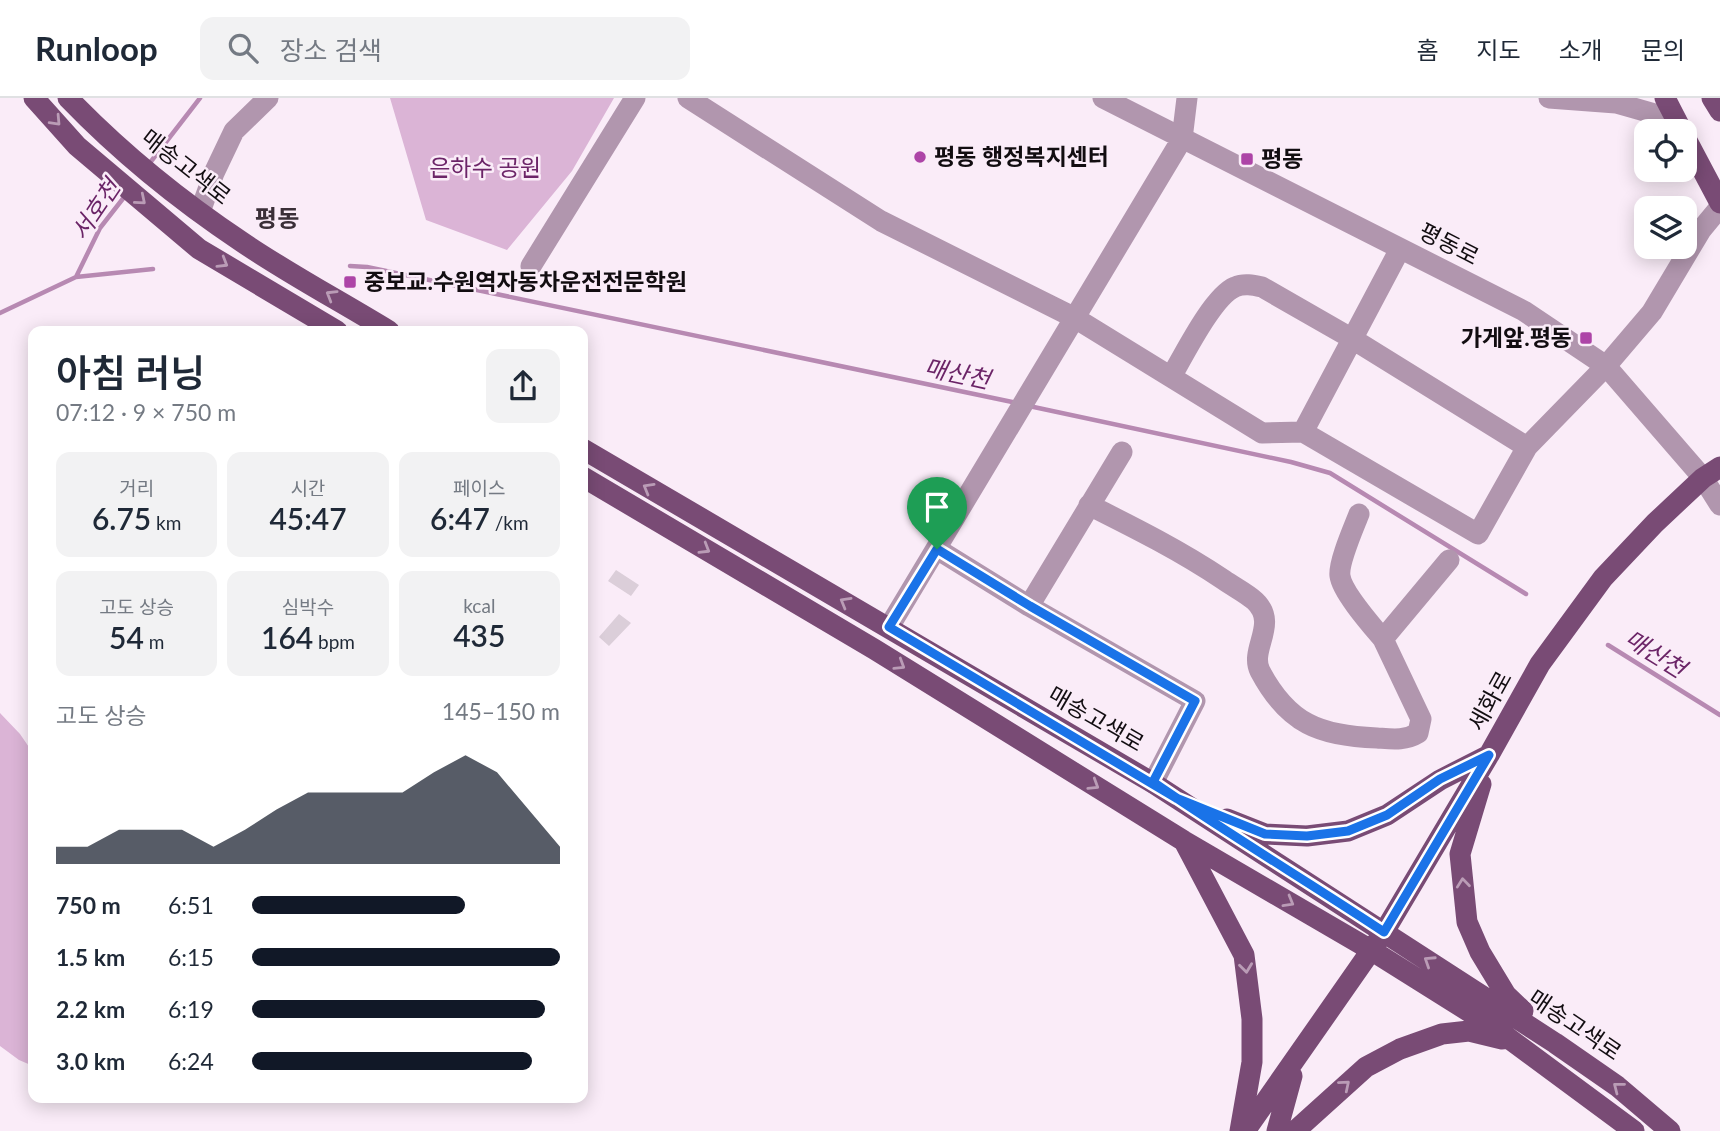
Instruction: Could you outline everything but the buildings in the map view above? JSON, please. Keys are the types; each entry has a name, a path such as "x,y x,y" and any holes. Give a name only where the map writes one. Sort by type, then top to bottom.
{"main road":[{"path":"34,98 77,146 199,249 329,326"},
{"name":"매송고색로","path":"68,98 127,156 242,243 381,326"},
{"path":"1665,98 1676,119"},
{"path":"1712,98 1720,111"},
{"path":"1697,160 1720,205"},
{"name":"매송고색로","path":"588,452 1153,782 1555,1043 1617,1086 1670,1131"},
{"name":"세화로","path":"1245,1131 1384,932 1540,664 1603,578 1656,523 1712,473"},
{"path":"588,480 874,649 1184,841 1371,950 1492,1026 1634,1131"},
{"path":"1176,798 1265,834 1307,836 1348,831 1387,815 1440,779 1489,755"},
{"path":"1489,755 1460,854 1467,922 1480,952 1506,995 1555,1043"},
{"path":"1184,841 1244,955 1252,1019 1252,1062 1240,1131"},
{"path":"1295,1131 1366,1067 1401,1049 1442,1034 1469,1031 1510,1041"},
{"name":"세화로","path":"1277,1131 1296,1061"}],"street":[{"path":"193,207 214,173 234,131 268,98"},
{"path":"531,266 635,98"},
{"path":"688,98 881,221 1075,318 1262,433 1303,432 1478,534 1527,447 1606,366 1652,312 1701,230 1720,205"},
{"name":"평동로","path":"1103,98 1524,311 1606,366 1712,473 1720,505"},
{"path":"889,627 1182,139 1187,98"},
{"path":"1549,98 1616,103 1656,119"},
{"path":"1303,432 1400,249"},
{"path":"1171,377 1224,293 1236,286 1248,284 1262,287 1351,338 1527,447"},
{"path":"1030,606 1122,452"},
{"path":"1089,505 1187,555 1256,601 1264,614 1264,635 1258,652 1258,668 1293,716 1336,735 1408,740 1418,733 1421,719 1383,639 1359,610 1340,576 1344,554 1359,514"},
{"path":"937,549 1195,701 1153,782"},
{"path":"1383,639 1450,560"}],"green space":[{"name":"은하수 공원","path":"390,98 614,98 572,171 507,250 426,220"},
{"path":"0,713 28,746 28,1064 0,1046"}],"waterway":[{"name":"서호천","path":"149,164 200,98"},
{"name":"서호천","path":"0,313 76,277 100,228 125,196"},
{"name":"매산천","path":"350,266 367,267 1017,403"},
{"name":"매산천","path":"76,277 153,269"},
{"name":"매산천","path":"1029,406 1291,462 1330,473 1526,594"},
{"name":"매산천","path":"1608,645 1720,715"}],"place":[{"name":"평동 행정복지센터","path":"920,157"},
{"name":"평동","path":"1247,159"},
{"name":"중보교.수원역자동차운전전문학원","path":"350,282"},
{"name":"가게앞.평동","path":"1586,338"}],"district":[{"name":"평동","path":"277,219"}],"route":[{"path":"937,549 889,627 1176,798 1265,834 1307,836 1348,831 1387,815 1440,779 1489,755 1384,932 1277,861 1176,798 1153,782 1195,701 937,549"}]}
